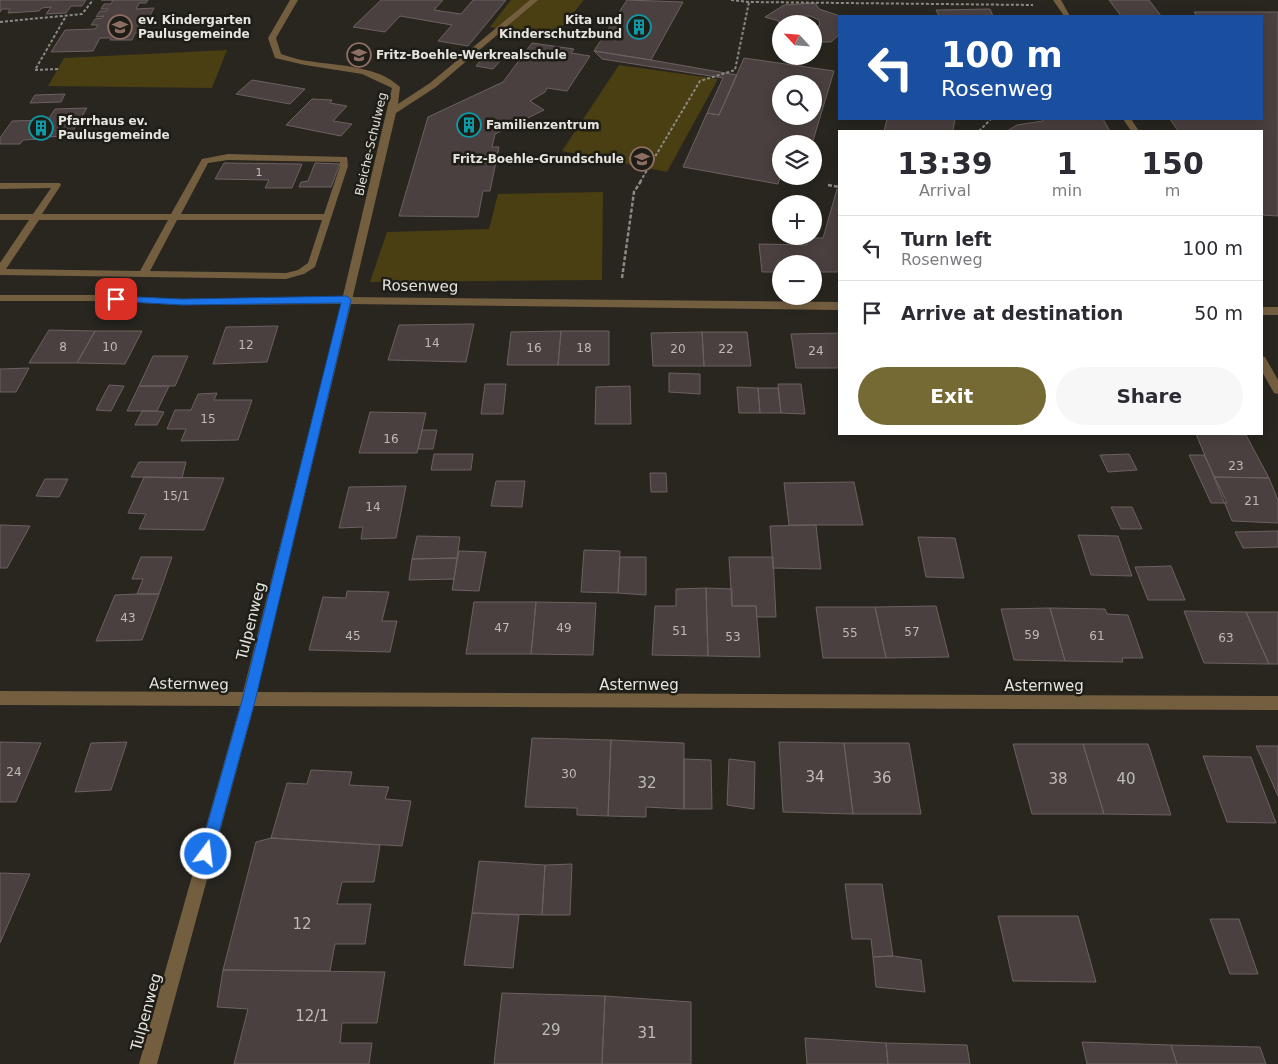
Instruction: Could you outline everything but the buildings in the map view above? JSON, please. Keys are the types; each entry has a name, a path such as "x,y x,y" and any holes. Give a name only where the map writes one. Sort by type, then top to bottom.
{"street":[{"name":"Bleiche-Schulweg","path":"294,0 272,38 278,56 303,63 345,68 385,78 396,87 347,300"},
{"path":"390,113 433,85 534,0"},
{"path":"1059,3 1066,15"},
{"path":"0,272 143,274 286,276 301,272 312,265 344,166 344,159 228,157 205,160 143,274"},
{"path":"0,186 57,185 0,272"},
{"path":"0,217 328,218"},
{"name":"Rosenweg","path":"0,298 98,298 182,302 347,300 838,306"},
{"name":"Tulpenweg","path":"148,1064 248,701 347,300"},
{"path":"1263,311 1278,311"},
{"path":"1263,364 1278,390"},
{"name":"Asternweg","path":"0,698 248,701 1278,703"}],"path":[{"path":"0,22 82,14 93,0"},
{"path":"731,0 749,2 1059,3"},
{"path":"619,304 634,192 700,81 735,70 749,2"},
{"path":"58,69 35,70 66,16"},
{"path":"980,130 990,120"},
{"path":"828,185 838,187"}],"shaded area":[{"path":"511,0 584,0 553,38 490,27"},
{"path":"227,50 212,88 48,86 64,58"},
{"path":"619,65 718,79 667,172 562,151"},
{"path":"603,192 602,280 370,282 387,232 489,229 498,194"}],"place":[{"name":"ev. Kindergarten Paulusgemeinde","path":"120,27"},
{"name":"Kita und Kinderschutzbund","path":"639,27"},
{"name":"Fritz-Boehle-Werkrealschule","path":"359,55"},
{"name":"Familienzentrum","path":"469,125"},
{"name":"Pfarrhaus ev. Paulusgemeinde","path":"41,128"},
{"name":"Fritz-Boehle-Grundschule","path":"642,159"}],"route":[{"path":"116,299 169,302 347,300 248,701 206,854"}]}
